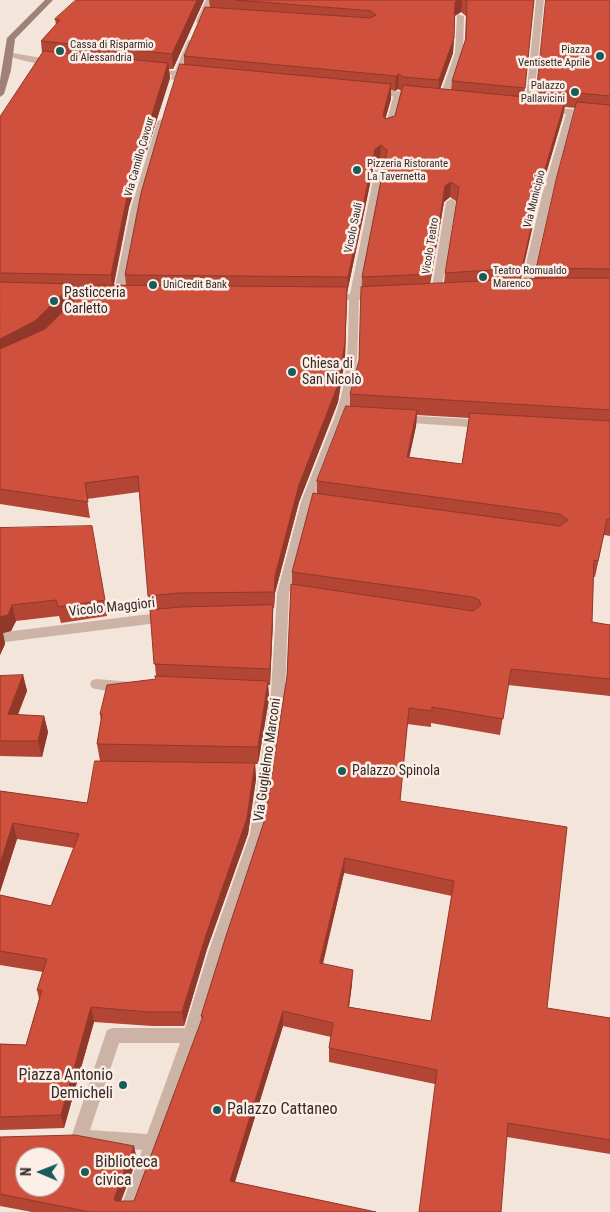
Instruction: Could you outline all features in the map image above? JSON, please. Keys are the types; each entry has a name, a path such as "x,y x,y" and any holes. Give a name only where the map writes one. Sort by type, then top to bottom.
{"main road":[{"path":"0,94 10,54 11,38 50,0"},
{"path":"0,60 10,54"}],"street":[{"path":"172,90 177,73 210,0"},
{"path":"529,108 540,0"},
{"path":"202,16 216,17"},
{"path":"435,98 459,54 460,16"},
{"path":"10,54 31,60 60,62"},
{"path":"138,70 206,76"},
{"path":"369,91 453,100"},
{"path":"388,131 398,94"},
{"path":"519,106 610,116"},
{"name":"Via Municipio","path":"526,290 547,195 570,114"},
{"name":"Via Camillo Cavour","path":"119,297 130,236 147,167 163,118"},
{"name":"Vicolo Sauli","path":"354,298 359,264 380,165"},
{"name":"Vicolo Teatro","path":"436,293 451,202"},
{"path":"315,298 390,296"},
{"name":"Via Guglielmo Marconi","path":"128,1212 191,1036 217,950 257,834 261,772 273,692 278,614 287,594 307,502 347,398 352,368 354,298"},
{"path":"340,416 367,418"},
{"path":"386,418 498,424"},
{"path":"307,502 324,504"},
{"name":"Vicolo Maggiori","path":"5,637 90,625 181,616"},
{"path":"96,684 144,686"},
{"path":"80,1138 112,1035 191,1036"},
{"path":"60,1138 152,1143"}],"building":[{"path":"76,0 197,0 172,54 41,41 60,20 55,19"},
{"path":"235,0 458,0 455,2 454,38 439,80 403,77 399,74 396,76 184,56 205,7 370,18 376,15 371,11"},
{"path":"465,0 534,0 525,88 452,81 466,38 467,2"},
{"path":"546,0 610,0 610,96 537,89"},
{"path":"44,51 168,63 128,192 111,275 0,273 0,117"},
{"path":"180,64 391,84 383,115 385,119 395,116 403,85 565,101 542,179 522,268 445,273 459,187 451,182 445,186 431,274 362,277 387,150 381,145 375,149 348,277 125,275 141,193"},
{"path":"577,102 610,105 610,269 536,268 556,180"},
{"path":"548,278 610,278 610,410 350,394 359,360 361,287"},
{"path":"0,282 73,284 35,321 0,339"},
{"path":"90,285 347,287 345,343 338,385 299,485 275,576 274,592 179,593 148,596 138,476 85,483 88,502 0,489 0,349 45,329"},
{"path":"346,406 417,410 407,457 462,464 470,413 610,421 610,519 607,519 598,561 594,560 592,622 610,625 610,679 511,669 503,719 432,707 432,711 409,708 400,801 567,827 547,1008 610,1018 610,1140 508,1123 501,1212 419,1212 437,1070 329,1048 333,1023 283,1011 230,1181 376,1212 90,1212 15,1197 0,1194 0,1137 75,1135 134,1146 114,1199 116,1201 134,1201 203,1016 201,1016 226,936 265,819 287,676 291,584 473,611 481,605 479,600 473,597 292,572 313,493 560,526 568,520 560,514 317,481","holes":["345,858 454,881 431,1021 348,1007 353,970 320,963"]},
{"path":"92,526 105,600 58,607 56,600 12,605 8,615 0,617 0,528"},
{"path":"273,605 270,669 154,664 150,610 180,607"},
{"path":"23,675 8,714 44,716 38,741 0,741 0,676"},
{"path":"155,676 268,681 258,747 97,744 102,714 100,714 107,685 156,679"},
{"path":"95,761 255,763 247,818 206,935 182,1012 149,1012 91,1007 61,1115 0,1117 0,1044 26,1045 42,990 37,990 47,959 0,951 0,895 51,906 79,834 13,823 0,864 0,791 87,803"}],"place":[{"name":"Cassa di Risparmio di Alessandria","path":"60,51"},
{"name":"Piazza Ventisette Aprile","path":"600,56"},
{"name":"Palazzo Pallavicini","path":"575,92"},
{"name":"Pizzeria Ristorante La Tavernetta","path":"357,170"},
{"name":"Teatro Romualdo Marenco","path":"483,277"},
{"name":"UniCredit Bank","path":"153,285"},
{"name":"Pasticceria Carletto","path":"54,301"},
{"name":"Chiesa di San Nicolò","path":"292,372"},
{"name":"Palazzo Spinola","path":"342,771"},
{"name":"Piazza Antonio Demicheli","path":"123,1085"},
{"name":"Palazzo Cattaneo","path":"217,1110"},
{"name":"Biblioteca civica","path":"85,1172"}]}
